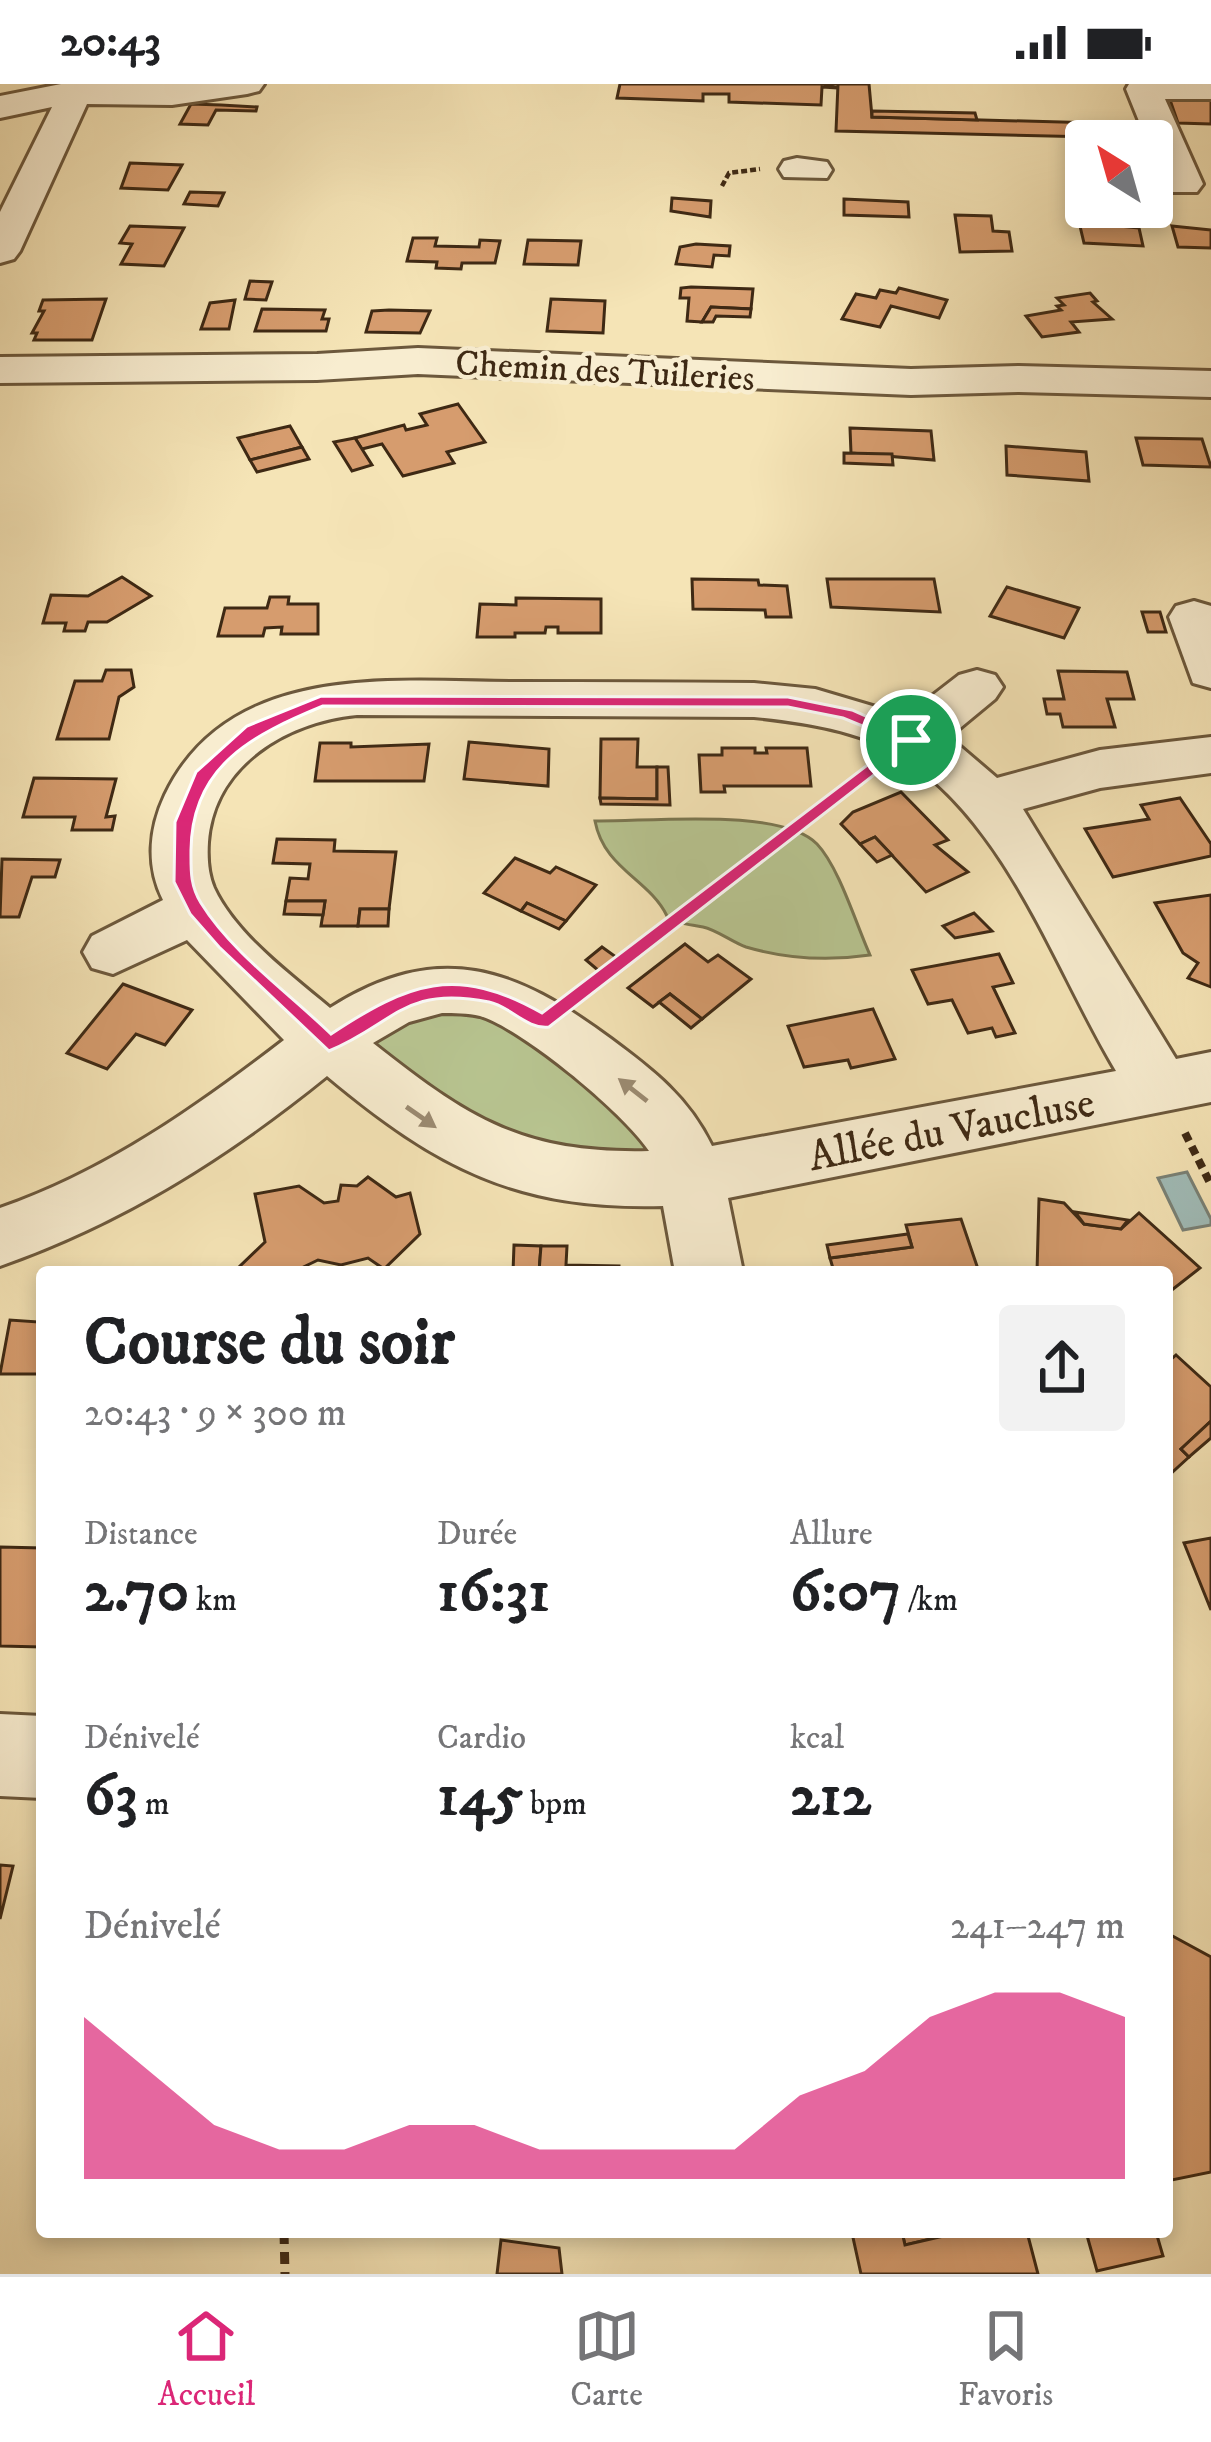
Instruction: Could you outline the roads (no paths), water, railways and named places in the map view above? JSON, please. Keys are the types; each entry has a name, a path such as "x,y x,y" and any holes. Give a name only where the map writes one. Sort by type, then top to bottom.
{"street":[{"path":"0,106 68,93 172,95 247,84"},
{"path":"1184,184 1143,89 1211,89"},
{"path":"0,251 70,107 68,93"},
{"name":"Chemin des Tuileries","path":"0,370 317,367 418,361 911,382 1019,379 1211,384"},
{"path":"1195,617 1211,671"},
{"path":"911,740 977,687"},
{"path":"113,952 196,909 182,882 180,844 202,776 252,729 321,701 788,702 847,714 911,740 937,754 987,800 1025,850 1126,1039 1186,1082"},
{"path":"987,800 1100,769 1211,755"},
{"name":"Allée du Vaucluse","path":"196,909 329,1044 430,1124 495,1157 586,1177 691,1177 831,1154 1186,1082"},
{"path":"0,1237 64,1214 126,1183 389,1004 442,990 498,996 543,1022 667,1120 683,1148 708,1266"},
{"path":"0,1754 36,1757"}],"water":[{"path":"1187,1172 1211,1225 1183,1230 1158,1178"}]}
